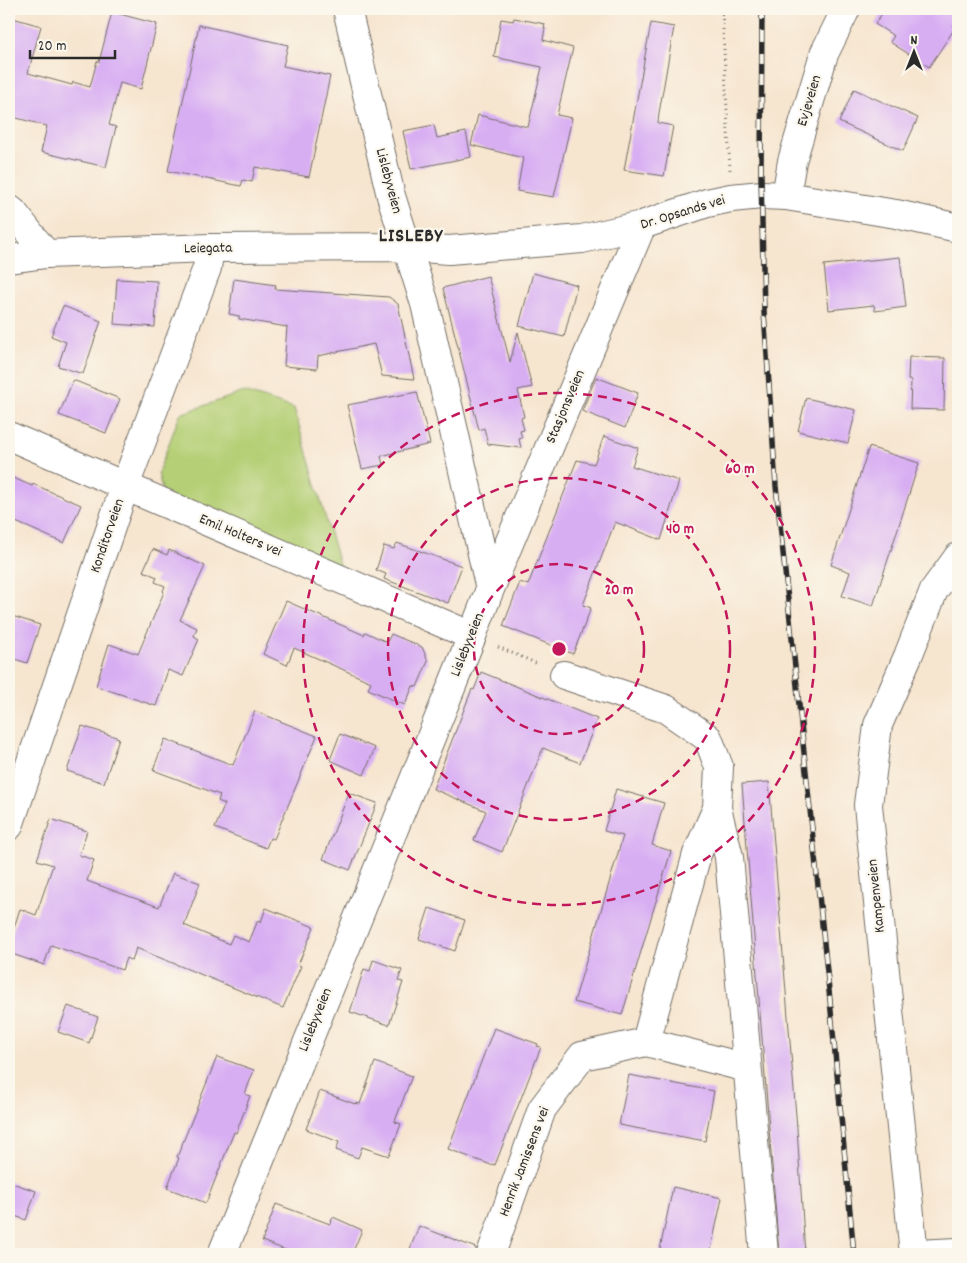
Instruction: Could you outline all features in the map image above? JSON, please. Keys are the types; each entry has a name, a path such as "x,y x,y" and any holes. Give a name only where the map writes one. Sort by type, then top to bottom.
{"street":[{"name":"Lislebyveien","path":"222,1254 490,589 425,304 391,196 347,9"},
{"name":"Evjeveien","path":"786,196 792,161 824,54 846,9"},
{"name":"Dr. Opsands vei","path":"407,247 449,250 582,239 642,226 707,203 762,195 786,196 896,214 958,228"},
{"path":"9,209 14,212 46,254"},
{"name":"Stasjonsveien","path":"490,589 642,226"},
{"name":"Leiegata","path":"9,259 46,254 210,248 407,247"},
{"name":"Konditorveien","path":"9,826 125,486 207,268 210,248"},
{"name":"Emil Holters vei","path":"9,436 472,636"},
{"name":"Kampenveien","path":"958,557 934,590 878,725 868,805 915,1254 958,1252"},
{"path":"564,675 666,710 708,738 719,766 717,808 729,857 764,1254"},
{"path":"646,1042 697,854 717,808"},
{"name":"Henrik Jamissens vei","path":"491,1254 542,1109 582,1056 646,1042 747,1068"}],"path":[{"path":"722,9 731,198"},
{"path":"472,636 564,675"}],"green space":[{"path":"244,392 294,408 341,571 163,494 158,473 180,414"}],"building":[{"path":"885,9 958,9 958,19 953,26 955,28 929,67 890,42 894,36 875,24"},
{"path":"112,12 157,24 141,89 120,83 109,125 116,127 106,167 41,152 47,126 9,116 9,17 41,26 28,73 72,85 73,82 90,87 97,61 99,62"},
{"path":"514,18 545,24 543,40 573,48 557,115 572,118 554,197 517,191 523,158 471,145 478,115 528,127 542,67 494,57 501,19 513,21"},
{"path":"651,23 674,27 658,123 673,126 664,176 624,170"},
{"path":"199,25 288,45 283,66 330,76 309,177 255,167 252,182 243,180 241,186 168,171"},
{"path":"854,89 918,118 903,151 839,122"},
{"path":"434,125 437,138 466,132 471,157 411,169 403,131"},
{"path":"900,257 906,307 875,311 874,305 829,310 824,265"},
{"path":"533,273 577,285 564,337 519,326"},
{"path":"488,276 510,362 518,332 532,387 518,390 524,417 521,418 524,430 520,431 522,438 519,439 521,448 488,444 484,428 479,430 443,288"},
{"path":"117,279 157,281 155,327 114,324"},
{"path":"234,279 276,285 275,289 389,297 398,304 414,379 382,376 374,344 318,356 317,369 284,366 287,327 239,319 239,316 229,314"},
{"path":"63,306 101,321 83,374 58,366 66,342 51,336"},
{"path":"909,357 945,358 944,410 910,409 911,380 908,380"},
{"path":"596,377 638,393 625,428 582,411"},
{"path":"73,380 120,399 106,433 59,415"},
{"path":"417,392 430,444 381,456 383,465 362,469 347,405"},
{"path":"806,398 856,410 848,443 798,431"},
{"path":"604,436 638,448 632,466 679,481 661,540 615,522 583,605 591,608 573,654 503,626 520,582 528,585 577,460 594,464"},
{"path":"869,447 919,463 873,606 842,596 850,572 831,565"},
{"path":"9,476 32,486 33,484 81,505 64,543 9,519"},
{"path":"397,543 462,566 448,603 384,579 386,574 376,570 384,546 394,549"},
{"path":"153,549 167,555 169,550 205,566 180,620 197,628 194,636 199,639 183,676 168,670 156,706 96,686 109,644 138,654 164,592 165,586 155,582 157,577 143,571"},
{"path":"286,601 364,635 365,632 387,642 391,634 422,647 428,661 417,687 413,686 405,705 368,689 371,682 294,648 287,665 263,654"},
{"path":"9,615 40,625 27,663 9,657"},
{"path":"481,672 597,719 580,763 543,748 502,852 474,840 486,811 433,789 472,689 474,690"},
{"path":"255,711 317,736 274,839 270,838 266,848 215,828 225,804 218,801 220,795 153,770 165,739 233,765"},
{"path":"82,726 119,738 104,783 67,771"},
{"path":"340,734 375,748 364,775 330,760"},
{"path":"769,782 797,1128 805,1254 779,1254 742,784"},
{"path":"616,789 664,803 652,845 671,851 622,1015 574,1002 623,836 604,831"},
{"path":"349,793 377,803 350,870 323,859"},
{"path":"51,819 87,831 79,855 94,860 87,881 159,907 173,873 200,883 184,925 229,944 233,935 249,942 258,920 261,922 266,908 314,927 298,965 301,966 283,1008 136,948 132,961 126,958 122,970 51,945 44,965 9,953 9,943 20,909 36,915 53,865 37,860"},
{"path":"429,908 465,920 455,951 419,939"},
{"path":"373,960 402,970 398,981 403,982 389,1025 350,1012 364,969 370,971"},
{"path":"68,1006 98,1017 89,1043 58,1032"},
{"path":"494,1028 538,1044 537,1046 541,1047 495,1165 491,1165 448,1149"},
{"path":"217,1057 254,1070 245,1094 250,1096 206,1203 167,1188 179,1158 177,1157"},
{"path":"375,1062 412,1076 395,1121 401,1124 389,1156 362,1147 358,1158 336,1150 339,1142 306,1129 320,1091 355,1104 360,1104"},
{"path":"629,1075 714,1091 705,1141 619,1125"},
{"path":"9,1182 36,1191 26,1220 9,1214"},
{"path":"673,1187 722,1198 710,1254 659,1254"},
{"path":"276,1204 330,1224 333,1217 362,1230 352,1254 296,1254 262,1241"},
{"path":"419,1226 476,1248 476,1254 408,1254"}],"railway":[{"path":"762,9 761,176 764,312 776,486 830,1000 854,1254"}],"district":[{"name":"LISLEBY","path":"411,237"}]}
